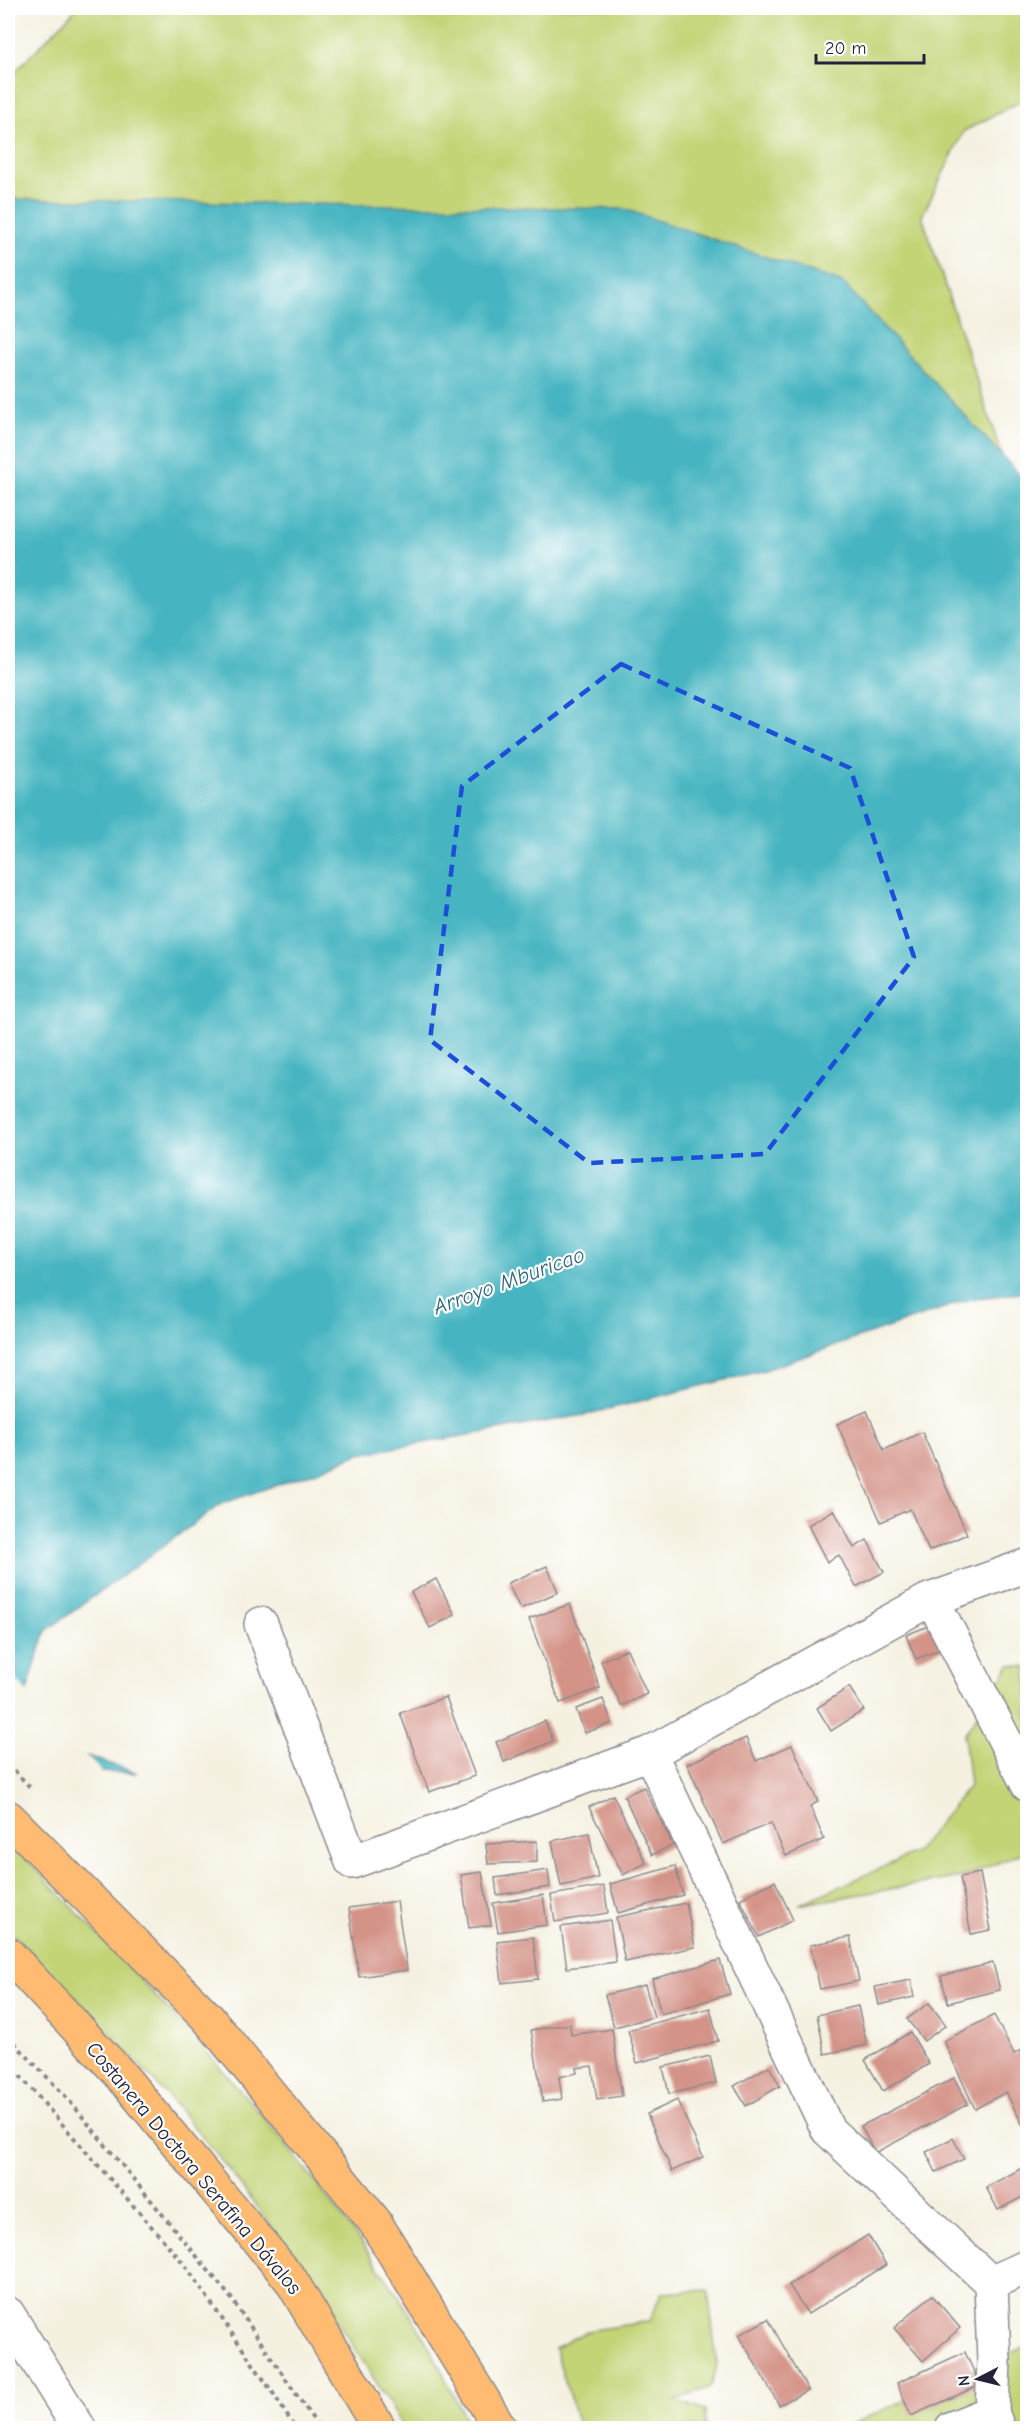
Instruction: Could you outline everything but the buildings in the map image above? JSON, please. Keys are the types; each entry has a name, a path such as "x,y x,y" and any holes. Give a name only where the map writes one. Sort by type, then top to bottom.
{"highway":[{"path":"8,1817 207,2017 375,2222 500,2428"},
{"name":"Costanera Doctora Serafina Dávalos","path":"8,1954 119,2073 291,2280 379,2428"}],"street":[{"path":"261,1624 352,1862 651,1753 932,1599 1028,1565"},
{"path":"932,1599 1028,1785"},
{"path":"651,1753 828,2130 991,2283 995,2420 952,2428"},
{"path":"991,2283 1028,2266"},
{"path":"8,2314 78,2428"}],"path":[{"path":"8,1764 34,1792"},
{"path":"8,2036 67,2098 231,2298 320,2428"},
{"path":"8,2062 185,2265 295,2428"}],"highlighted area":[{"path":"621,664 850,768 914,957 765,1154 589,1163 430,1040 462,786"}],"green space":[{"path":"77,8 1027,8 1027,98 964,131 922,216 1015,495 8,601 8,79"},
{"path":"1010,1665 1027,1667 1027,1851 966,1876 798,1905 915,1853 970,1785 964,1735"},
{"path":"8,1840 223,2070 323,2191 414,2320 470,2428 404,2428 308,2277 228,2169 154,2081 8,1929"},
{"path":"708,2290 717,2365 711,2387 675,2400 705,2411 706,2428 579,2428 555,2348 587,2331 650,2321 661,2293"},
{"path":"1027,2346 1027,2428 843,2428"}],"water":[{"name":"Arroyo Mburicao","path":"8,199 624,209 843,283 1027,483 1027,1292 970,1299 765,1370 584,1415 359,1454 221,1504 46,1631 25,1697 63,1748 137,1773 50,1771 8,1729"}],"pier":[{"path":"8,1672 29,1694 28,1697 65,1746 82,1751 104,1775 49,1774 8,1733"}]}
